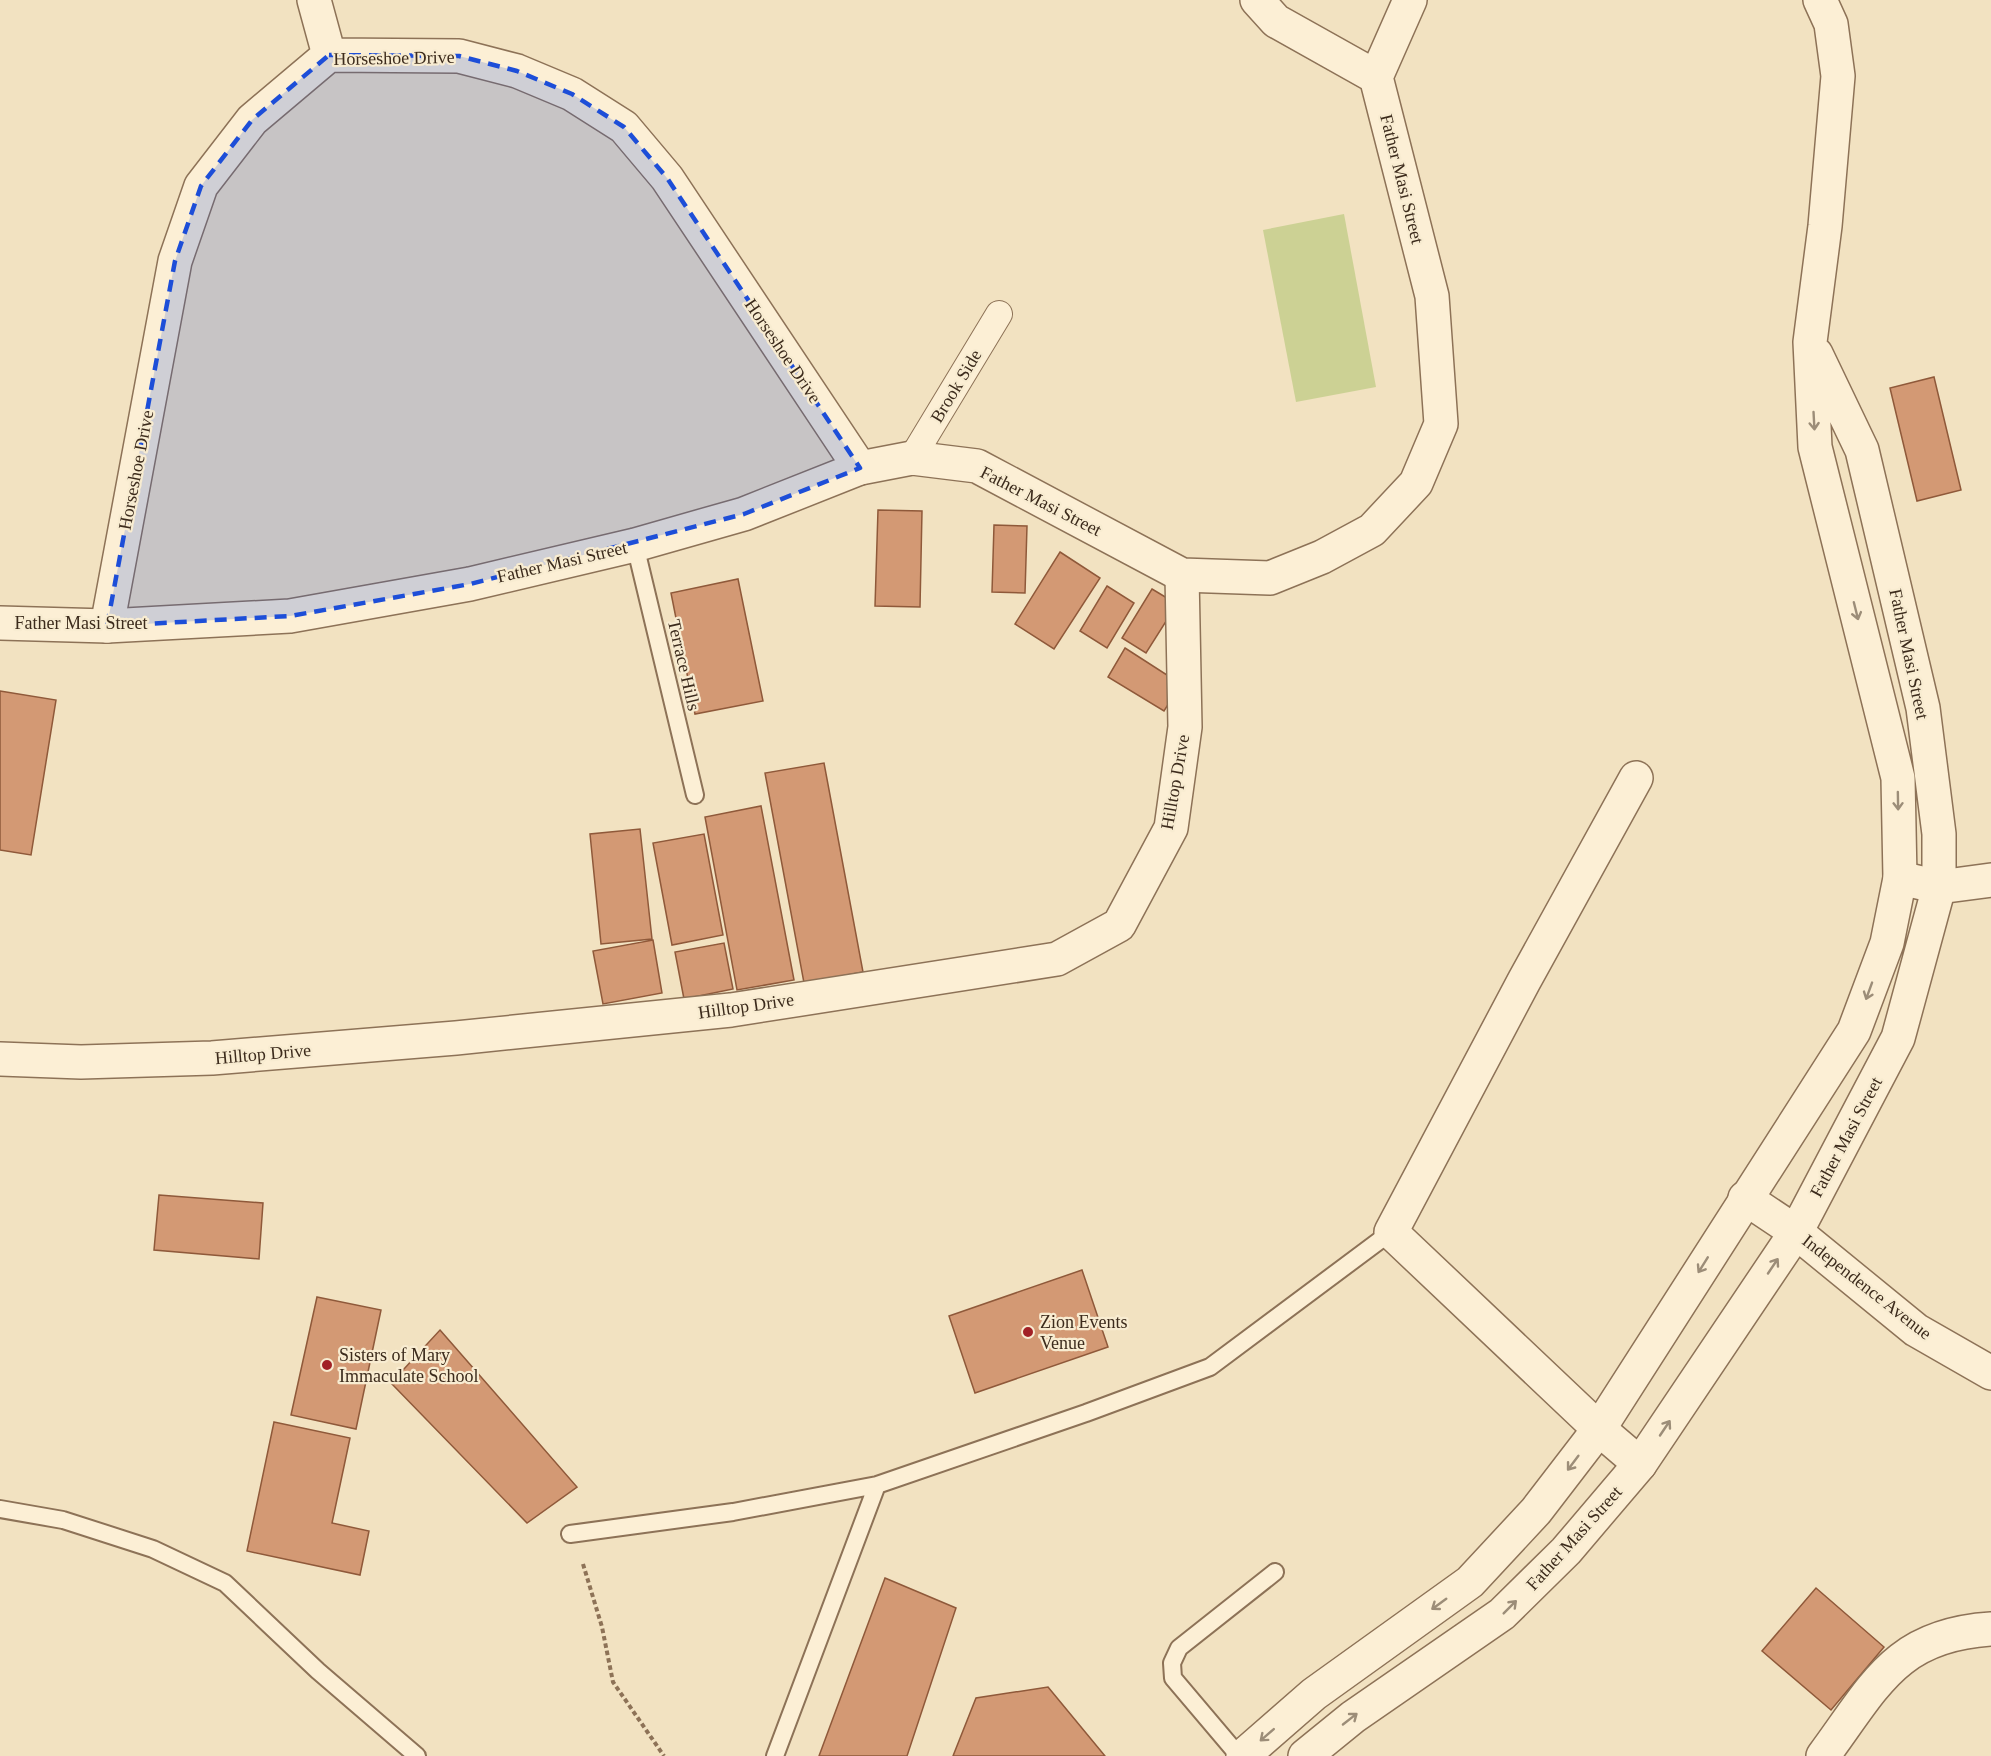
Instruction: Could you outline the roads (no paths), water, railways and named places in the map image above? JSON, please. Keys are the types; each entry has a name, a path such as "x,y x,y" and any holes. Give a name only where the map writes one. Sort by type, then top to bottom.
{"street":[{"path":"314,0 329,55"},
{"path":"1257,0 1276,21 1376,77 1410,0"},
{"path":"1241,1756 1314,1694 1470,1582 1536,1511 1599,1429 1854,1031 1887,943 1900,878 1898,778 1815,447 1809,342 1825,226 1838,76 1832,24 1820,0"},
{"name":"Horseshoe Drive","path":"107,626 175,261 201,186 252,120 329,55 459,56 517,71 572,94 624,127 667,178 860,468"},
{"name":"Father Masi Street","path":"0,623 107,626 290,616 470,584 635,545 744,514 860,468 912,458 976,466 1182,574 1270,578 1323,557 1372,530 1416,483 1441,424 1432,296 1376,77"},
{"name":"Brook Side","path":"912,458 999,314"},
{"name":"Father Masi Street","path":"1305,1756 1353,1717 1502,1614 1566,1551 1640,1464 1796,1232 1898,1038 1939,887 1939,834 1923,708 1862,450 1809,342"},
{"name":"Hilltop Drive","path":"0,1059 81,1062 212,1058 468,1037 731,1010 1058,959 1119,925 1171,828 1185,727 1182,574"},
{"path":"1636,778 1524,981 1391,1232 1599,1429 1640,1464"},
{"path":"1900,878 1939,887 1991,880"},
{"name":"Independence Avenue","path":"1745,1198 1796,1232 1916,1330 1991,1373"},
{"path":"1823,1756 1888,1668 1928,1641 1970,1630 1991,1629"}],"lane":[{"name":"Terrace Hills","path":"635,545 695,795"},
{"path":"570,1534 733,1512 877,1485 1210,1368 1391,1232"},
{"path":"775,1756 877,1485"},
{"path":"0,1509 63,1520 141,1545 225,1583 318,1671 417,1756"},
{"path":"1241,1756 1173,1678 1172,1664 1179,1648 1275,1572"}],"place":[{"name":"Zion Events Venue","path":"1028,1332"},
{"name":"Sisters of Mary Immaculate School","path":"327,1365"}]}
